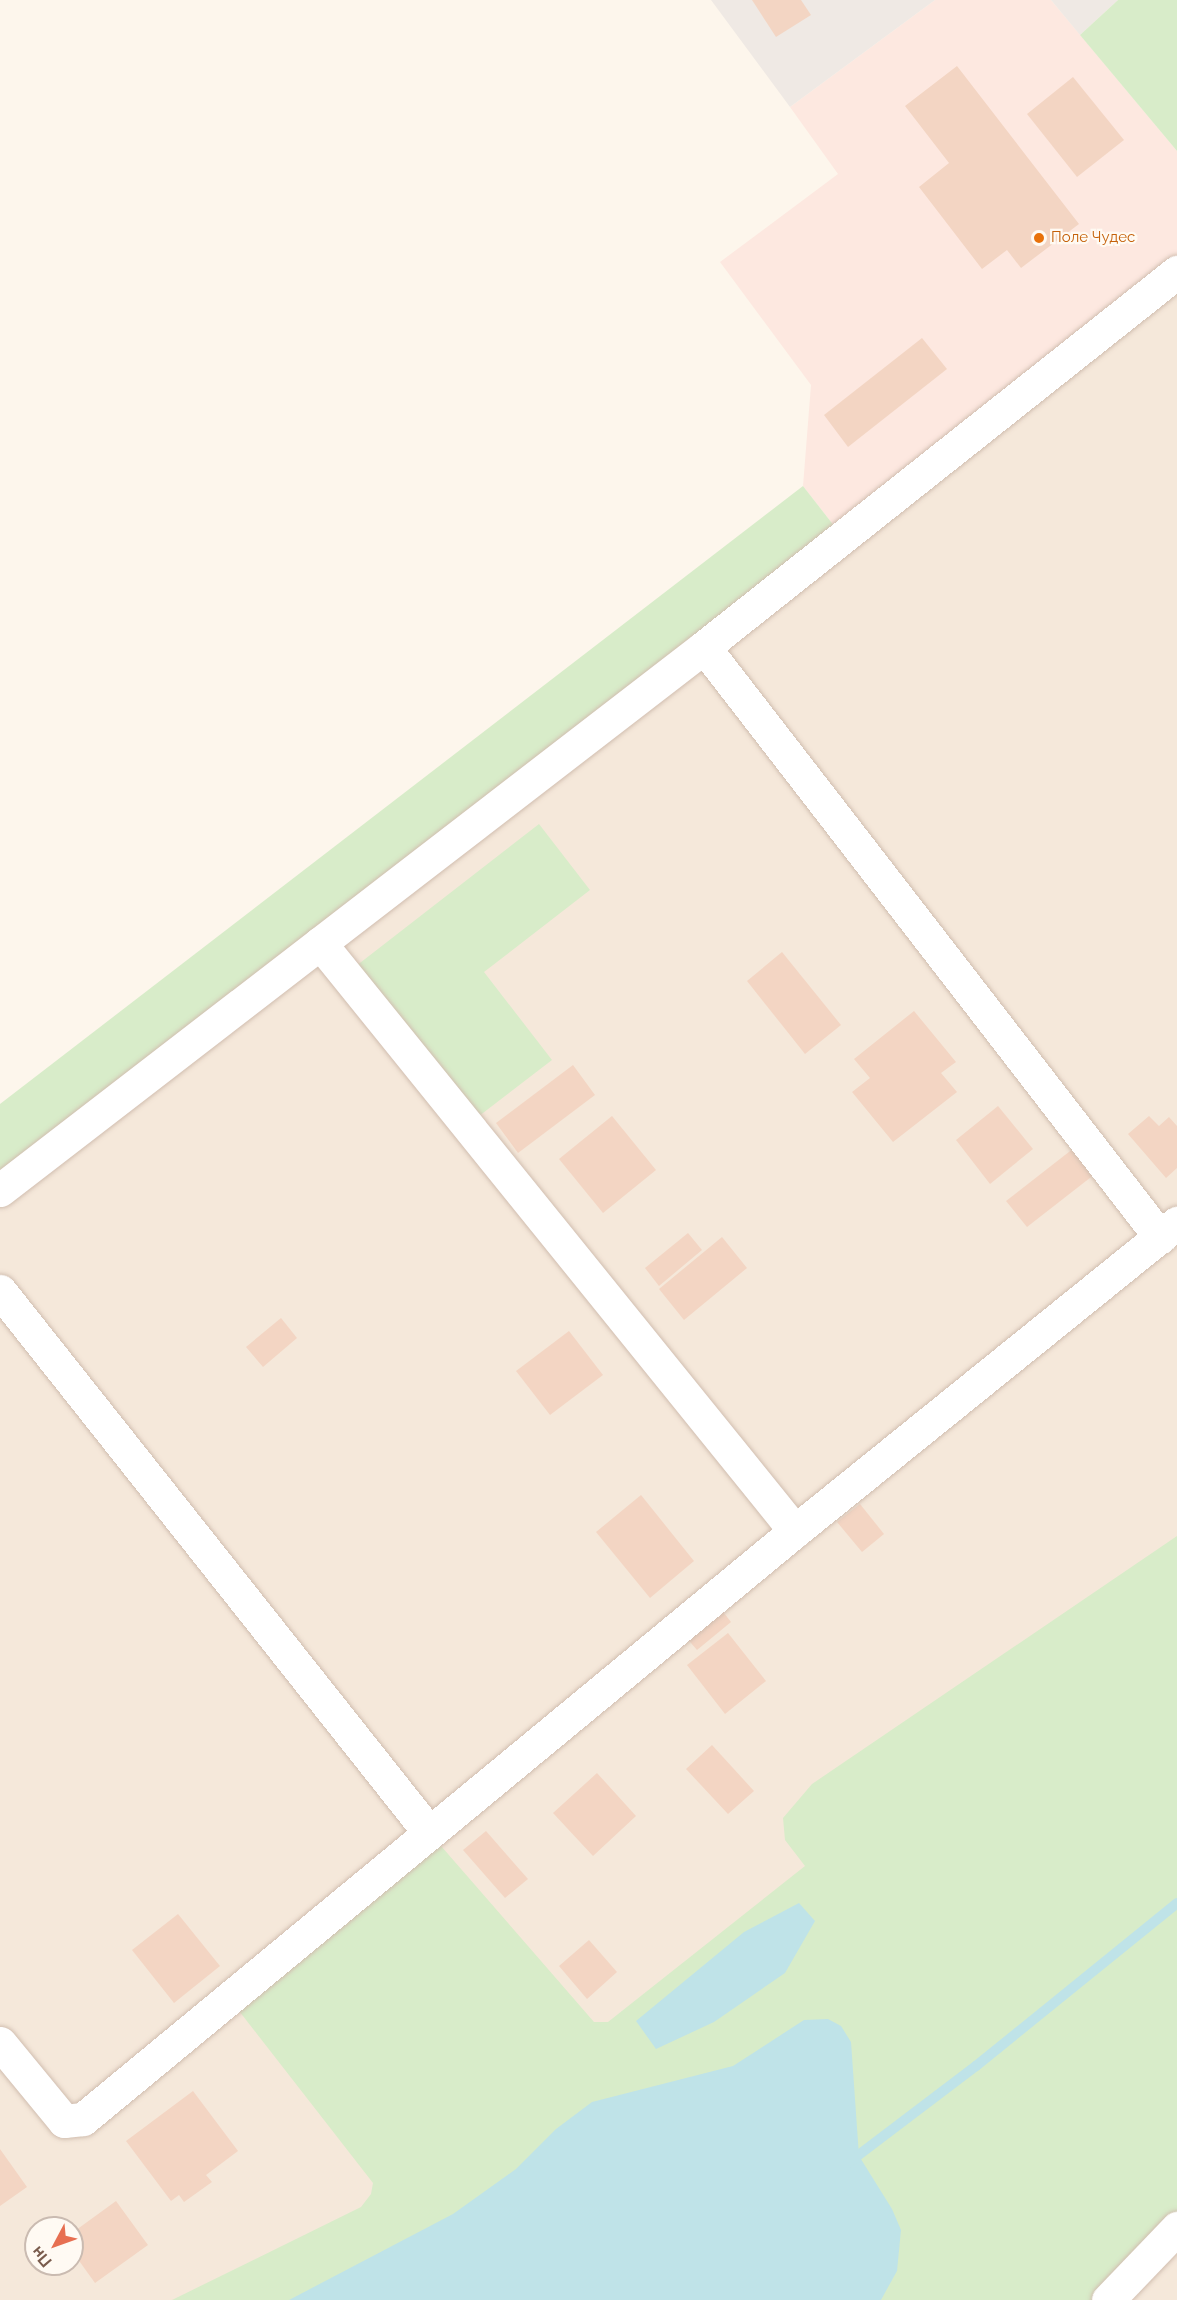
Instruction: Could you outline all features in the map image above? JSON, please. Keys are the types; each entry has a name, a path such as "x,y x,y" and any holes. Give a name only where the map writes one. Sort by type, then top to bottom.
{"street":[{"path":"0,1190 704,647 1177,272"},
{"path":"0,2043 64,2121 82,2119 795,1531 1168,1230 704,647"},
{"path":"320,943 795,1531"},
{"path":"0,1291 428,1832"},
{"path":"1108,2300 1177,2228"}],"shaded area":[{"path":"711,0 935,0 790,107"},
{"path":"935,0 1051,0 1177,151 1177,272 842,536 803,486 811,385 720,262 838,174 790,107"},
{"path":"1051,0 1118,0 1080,35"},
{"path":"1177,272 1177,2300 0,2300 0,1190"}],"green space":[{"path":"1118,0 1177,0 1177,151 1080,35"},
{"path":"803,486 842,536 0,1190 0,1104"},
{"path":"539,824 590,890 484,972 552,1060 466,1126 347,973"},
{"path":"1177,1536 1177,2228 1108,2300 172,2300 361,2207 371,2194 373,2183 229,1998 428,1831 594,2022 608,2022 805,1866 785,1840 783,1818 812,1784"}],"water":[{"path":"799,1903 815,1921 785,1973 714,2022 656,2049 636,2021 744,1932"},
{"path":"828,2019 841,2026 851,2042 859,2156 892,2209 901,2230 897,2271 881,2300 289,2300 453,2214 516,2169 556,2129 592,2102 733,2066 804,2020"}],"building":[{"path":"752,0 801,0 811,15 776,37"},
{"path":"957,66 1079,224 1021,268 1007,250 982,269 919,187 949,163 905,106"},
{"path":"1073,77 1124,140 1077,177 1027,114"},
{"path":"922,338 947,369 848,447 824,415"},
{"path":"782,952 841,1025 805,1054 747,981"},
{"path":"914,1011 956,1062 941,1073 957,1092 893,1142 852,1092 870,1078 854,1059"},
{"path":"573,1065 595,1095 518,1153 496,1123"},
{"path":"998,1106 1033,1149 990,1184 956,1140"},
{"path":"612,1116 656,1170 603,1213 559,1159"},
{"path":"1149,1116 1159,1126 1169,1117 1177,1126 1177,1168 1166,1178 1128,1134"},
{"path":"1074,1148 1095,1174 1027,1227 1006,1201"},
{"path":"688,1233 702,1250 659,1286 645,1268"},
{"path":"722,1237 747,1268 684,1320 659,1289"},
{"path":"281,1318 297,1338 263,1367 246,1347"},
{"path":"569,1331 603,1375 550,1415 516,1371"},
{"path":"641,1495 694,1561 650,1598 596,1532"},
{"path":"860,1504 884,1534 862,1552 837,1522"},
{"path":"720,1608 731,1622 697,1650 685,1636"},
{"path":"728,1633 766,1681 725,1714 687,1665"},
{"path":"712,1745 754,1791 728,1814 686,1769"},
{"path":"597,1773 636,1816 593,1856 553,1813"},
{"path":"486,1831 528,1879 505,1898 463,1850"},
{"path":"178,1914 220,1966 174,2003 132,1950"},
{"path":"589,1940 617,1972 587,1999 559,1966"},
{"path":"193,2091 238,2151 206,2175 212,2182 184,2202 179,2195 171,2201 126,2141"},
{"path":"0,2149 27,2187 0,2206"},
{"path":"116,2201 148,2245 95,2283 84,2268 84,2224"}],"waterway":[{"path":"848,2163 976,2066 1177,1903"}],"place":[{"name":"Поле Чудес","path":"1039,238"}]}
